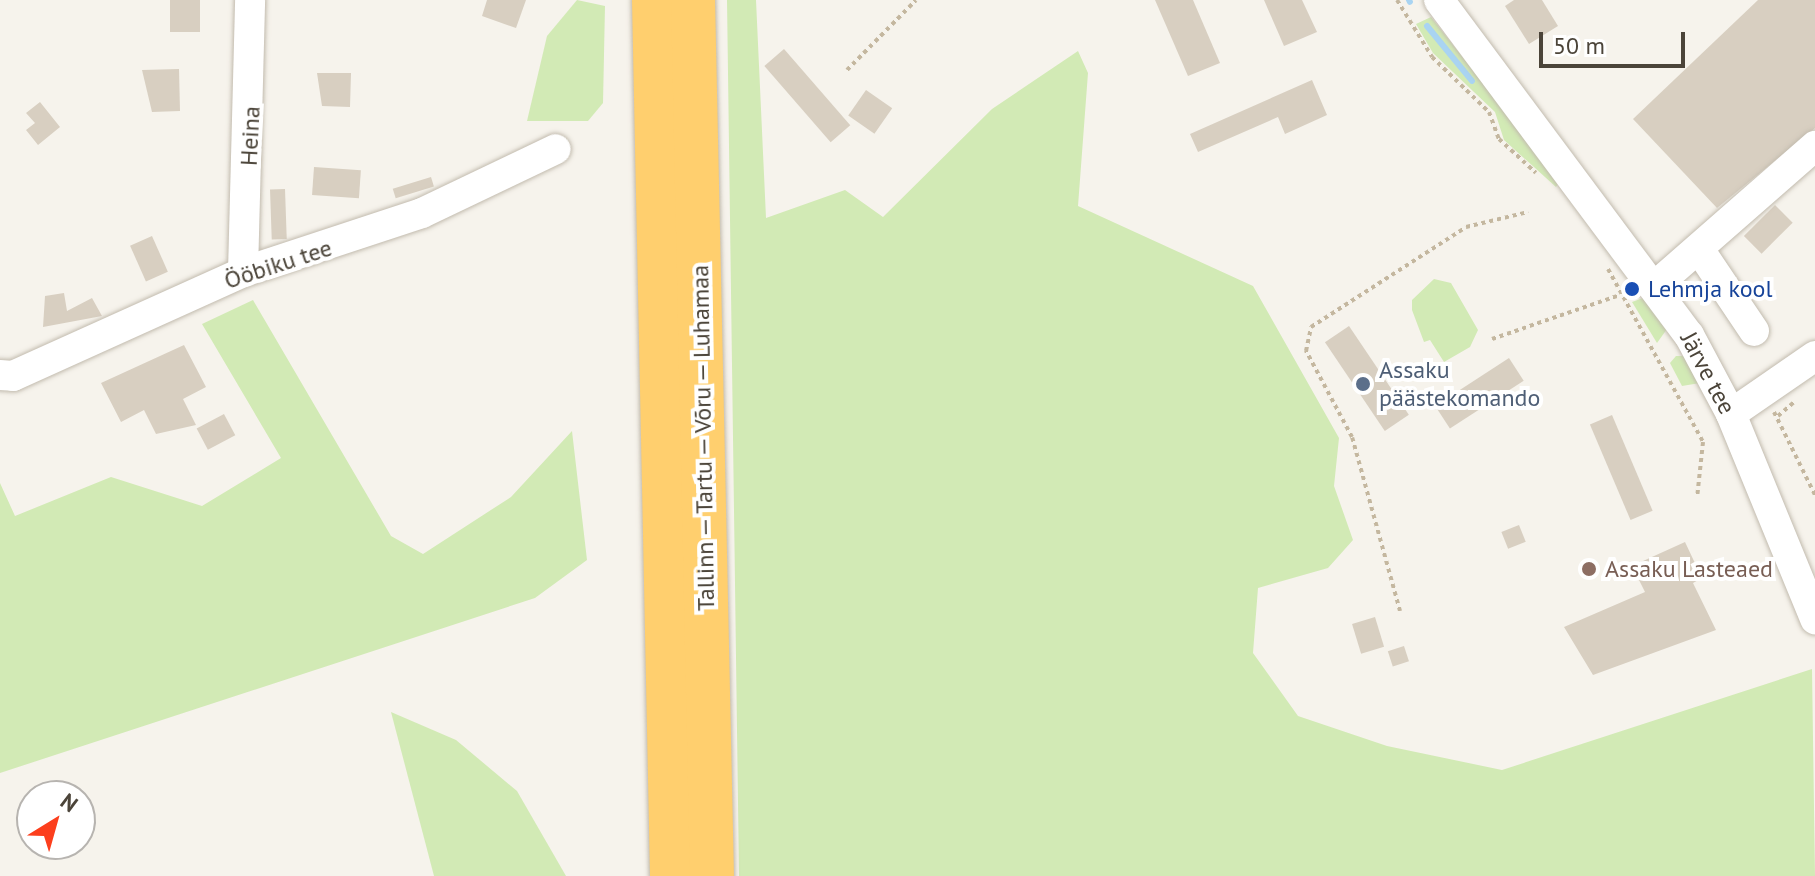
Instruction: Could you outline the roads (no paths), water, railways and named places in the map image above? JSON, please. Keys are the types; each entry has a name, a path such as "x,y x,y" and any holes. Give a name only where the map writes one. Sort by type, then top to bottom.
{"highway":[{"name":"Tallinn — Tartu — Võru — Luhamaa","path":"654,0 672,876"},
{"name":"Tallinn — Tartu — Võru — Luhamaa","path":"693,0 712,876"}],"street":[{"name":"Heina","path":"243,272 250,0"},
{"name":"Järve tee","path":"1439,0 1655,286 1731,414 1815,619"},
{"path":"1655,286 1701,252 1815,146"},
{"name":"Ööbiku tee","path":"0,375 13,376 243,272 408,219 556,149"},
{"path":"1701,252 1754,331"},
{"path":"1731,414 1759,399 1815,356"}],"waterway":[{"path":"1427,26 1472,81"}],"place":[{"name":"Lehmja kool","path":"1632,289"},
{"name":"Assaku päästekomando","path":"1363,384"},
{"name":"Assaku Lasteaed","path":"1589,569"}]}
